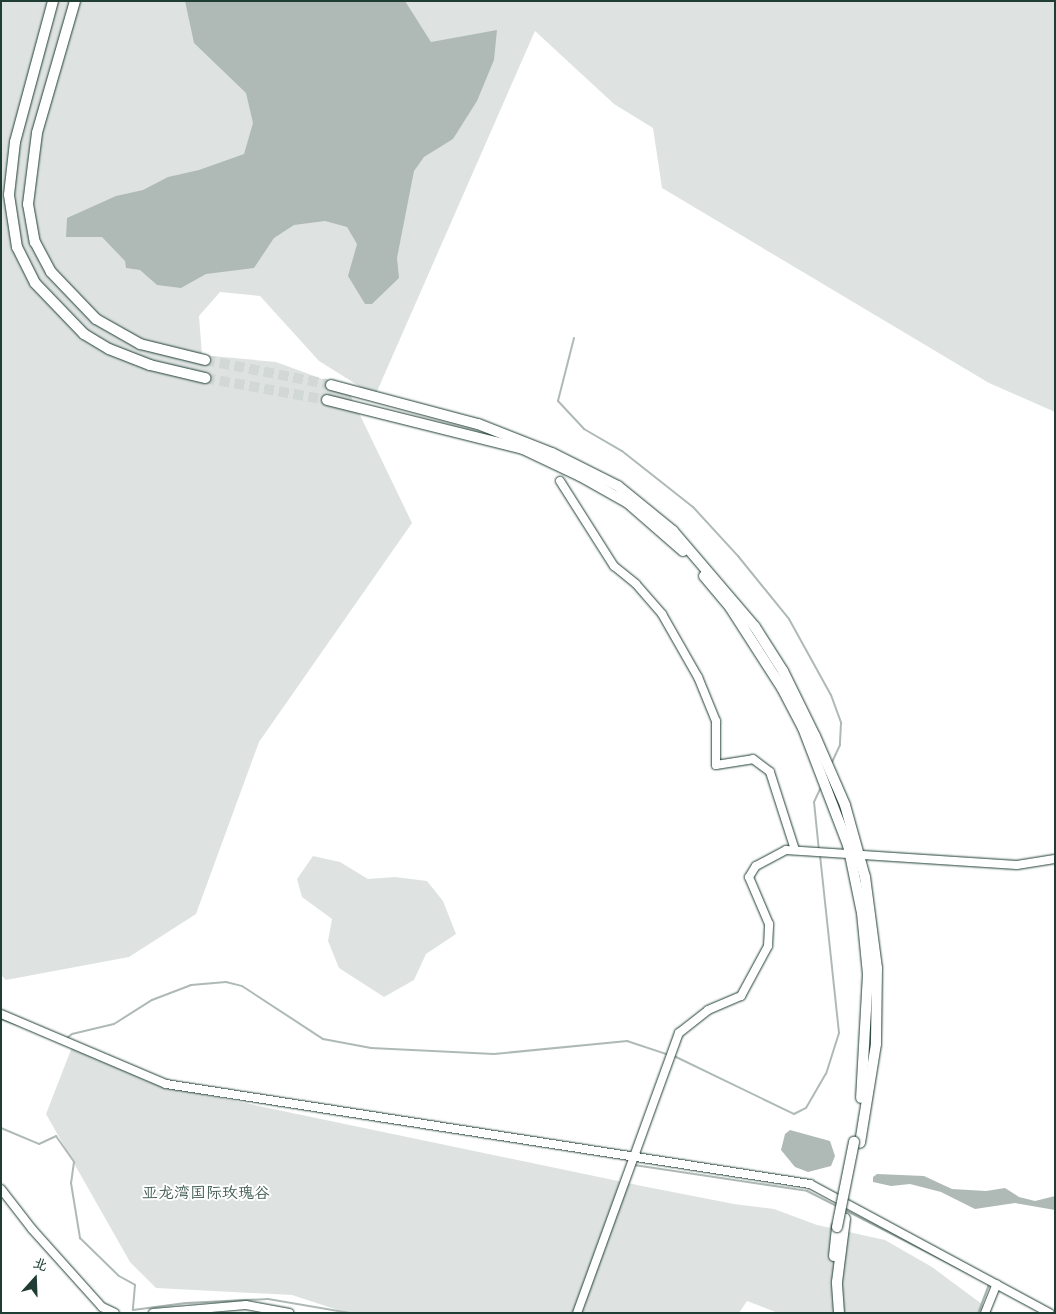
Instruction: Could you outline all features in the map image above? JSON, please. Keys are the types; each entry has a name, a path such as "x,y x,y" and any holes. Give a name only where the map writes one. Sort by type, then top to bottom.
{"main road":[{"path":"54,1 15,142 9,195 12,226 17,247 35,284 51,303 84,334 109,349 150,365 205,378"},
{"path":"76,1 37,133 28,204 35,242 51,272 96,319 140,344 206,360"},
{"path":"84,334 96,319"},
{"path":"331,385 478,424 552,453 618,486 674,531 721,585 786,687 845,805 877,968 876,1044 857,1143 837,1227 832,1276 832,1313"},
{"path":"327,400 522,449 580,476 628,503 682,550 730,606 769,658"},
{"path":"786,687 848,845 862,913 868,974 866,1049 857,1143 837,1282 839,1313"}],"street":[{"path":"560,481 614,566 636,584 662,614 698,677 716,721 716,765 753,759 770,772 795,850"},
{"path":"577,1313 667,1060 679,1033 708,1010 741,996 750,983 768,946 769,924 749,877 756,866 768,857 786,850 1017,865 1055,859"},
{"path":"1,1014 166,1084 632,1158 810,1184 1050,1313"},
{"path":"1,1189 32,1229 102,1307 115,1313"},
{"path":"985,1313 997,1284"},
{"path":"153,1313 246,1305 290,1313"}],"green space":[{"path":"1,1 1055,1 1055,412 989,383 662,188 653,128 614,104 535,31 375,396 319,361 260,296 220,292 199,316 202,355 276,362 347,388 412,523 259,742 196,914 129,957 6,980 1,975"},
{"path":"313,856 340,862 368,879 395,877 427,881 443,901 456,934 426,954 414,980 384,997 339,968 328,941 332,919 302,897 297,879"},
{"name":"亚龙湾国际玫瑰谷","path":"72,1047 173,1088 642,1186 734,1204 774,1209 817,1225 885,1240 932,1267 994,1313 778,1313 747,1301 739,1313 347,1313 292,1295 156,1288 130,1262 46,1114"}],"shaded area":[{"path":"185,1 405,1 431,42 497,30 494,60 477,101 453,139 424,157 414,171 397,258 399,278 372,304 365,304 348,276 357,244 347,227 325,221 294,225 274,238 254,268 206,274 181,288 157,285 140,270 126,268 125,261 102,237 66,237 67,218 116,196 143,190 168,177 199,170 244,154 253,123 246,93 194,43"},
{"path":"790,1130 830,1141 835,1156 831,1166 808,1172 795,1167 781,1150 785,1134"},
{"path":"877,1174 924,1176 952,1189 986,1191 1005,1188 1019,1197 1035,1201 1055,1196 1055,1210 1015,1203 975,1209 941,1192 910,1184 891,1186 873,1182 873,1177"}],"waterway":[{"path":"574,338 558,401 584,429 622,451 693,507 738,556 789,619 831,695 841,723 840,745 831,764"},
{"path":"819,851 814,802 821,787"},
{"path":"674,1056 794,1114 806,1108 826,1074 839,1033 820,855"},
{"path":"67,1038 72,1034 114,1024 152,1000 191,985 226,982 242,986 323,1039 371,1048 494,1054 627,1041 669,1055"},
{"path":"1,1019 18,1025"},
{"path":"1,1128 39,1144 56,1136 74,1162 71,1183 80,1238 119,1276 135,1285 133,1310 186,1303 268,1299 350,1313"},
{"path":"634,1165 807,1191 838,1207"},
{"path":"845,1210 974,1276"},
{"path":"978,1313 989,1284"}],"tunnel":[{"path":"205,360 331,385"},
{"path":"205,378 327,400"}]}
